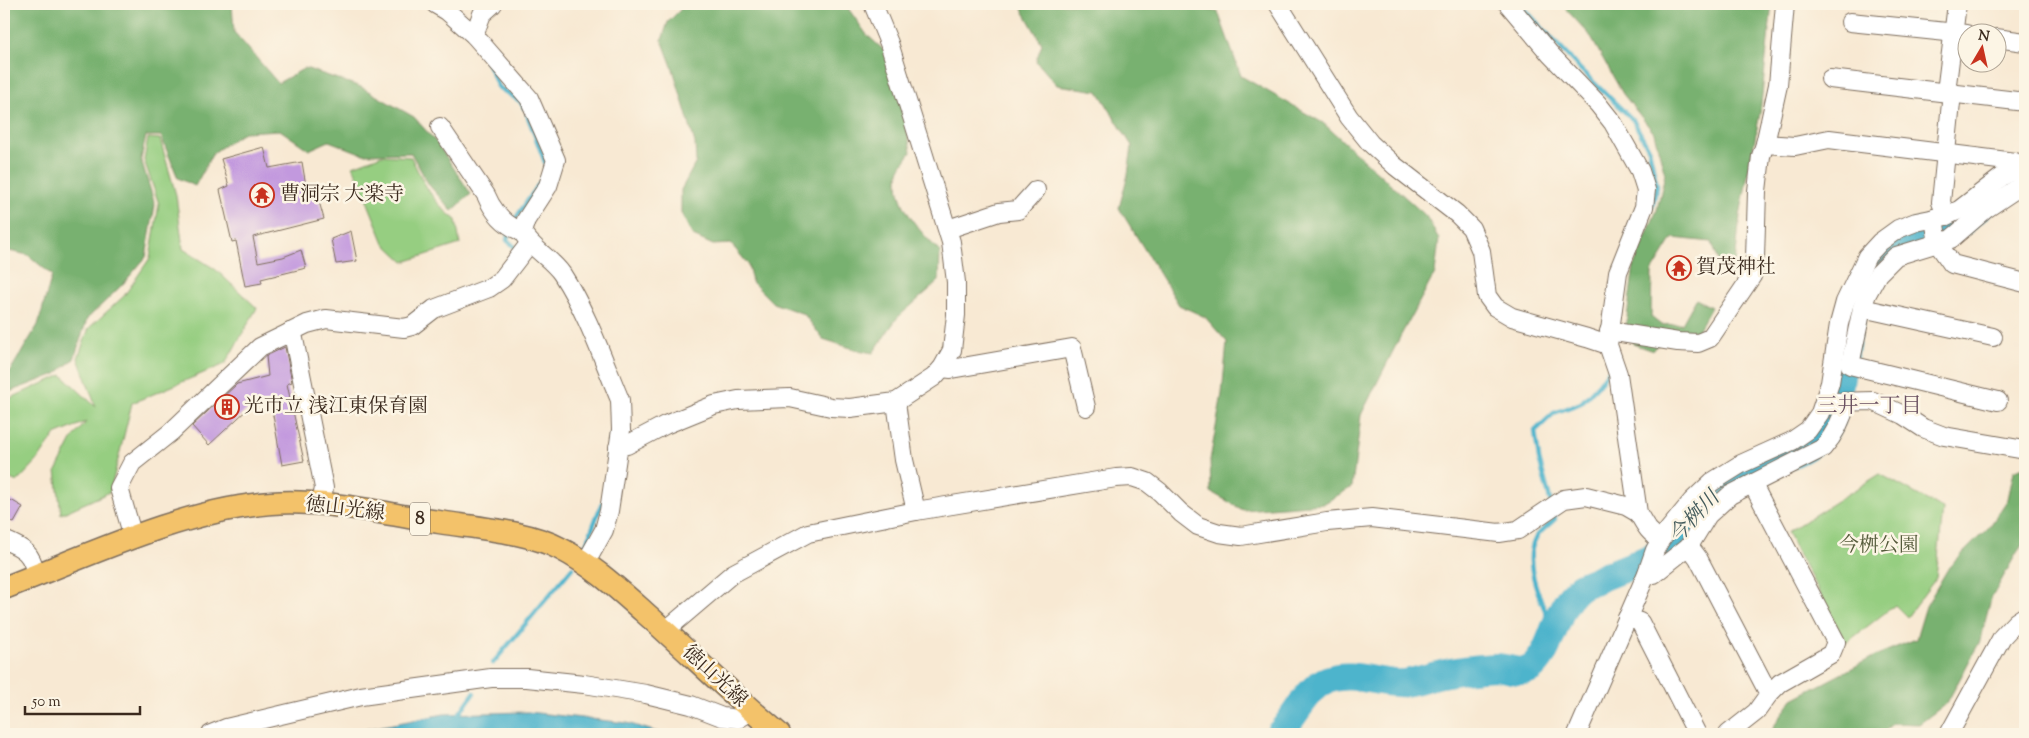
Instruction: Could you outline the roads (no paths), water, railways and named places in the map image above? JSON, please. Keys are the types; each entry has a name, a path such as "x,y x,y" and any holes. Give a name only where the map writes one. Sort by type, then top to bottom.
{"main road":[{"name":"徳山光線","path":"4,588 133,537 194,518 237,508 272,503 321,504 496,531 533,538 560,548 585,564 665,631 751,711 779,734"}],"street":[{"path":"133,537 119,488 132,463 171,432 260,347 307,324 326,319 404,328 412,326 434,309 489,288 502,279 526,238 526,220 548,186 556,160 529,98 474,34 447,11 435,4"},
{"path":"474,34 482,14 493,4"},
{"path":"862,4 870,23 889,43"},
{"path":"618,447 627,445 666,425 714,405 738,400 790,398 830,407 850,408 896,402 934,377 942,368 952,350 956,315 956,282 948,229 923,157 889,43 874,4"},
{"path":"1278,4 1349,118 1395,166 1457,214 1471,228 1481,251 1487,296 1496,307 1512,318 1587,338 1698,343 1710,338 1752,276 1755,258 1757,191 1761,156 1778,85 1785,4"},
{"path":"1508,4 1550,54 1598,104 1613,123 1640,171 1646,190 1644,208 1618,272 1608,338 1618,374 1638,513 1647,529 1661,539"},
{"path":"1957,4 1959,22"},
{"path":"1850,22 1956,33"},
{"path":"2006,39 2025,42"},
{"path":"1956,49 1947,84 1951,103 1938,244 1952,264 2025,283"},
{"path":"1830,79 2025,102"},
{"path":"440,128 499,217 526,238 560,271 580,304 620,400 621,430 609,511 604,530 585,564"},
{"path":"1765,144 1795,146 1829,139 2015,162 2024,171"},
{"path":"1578,734 1661,539 1692,501 1712,482 1741,464 1792,441 1808,430 1820,413 1830,383 1839,324 1845,302 1868,256 1880,242 1898,229 1959,210 2003,176 2024,171"},
{"path":"1998,401 1850,365 1862,308 1878,274 1896,256 1951,239 1986,209 2024,171"},
{"path":"948,229 999,212 1018,210 1036,190"},
{"path":"1862,308 1993,337"},
{"path":"290,332 294,339 324,488 321,504"},
{"path":"942,368 951,369 1072,348 1086,407"},
{"path":"1873,401 1878,372"},
{"path":"1825,400 1846,403 1859,400 1873,401 1903,415 1923,428 1944,436 2025,450"},
{"path":"896,402 904,460 916,511"},
{"path":"1647,573 1654,574 1689,546 1708,515 1730,495 1823,448 1834,436 1843,417 1846,403"},
{"path":"665,631 732,574 808,533 916,511 1116,478 1132,477 1147,482 1198,526 1219,533 1241,536 1327,522 1372,518 1499,533 1518,530 1564,499 1586,496 1626,506 1638,513"},
{"path":"1728,734 1756,712 1768,694 1780,683 1831,654 1836,642 1753,485"},
{"path":"4,540 22,548 33,561 36,575"},
{"path":"1689,546 1698,558 1768,694"},
{"path":"1949,734 2002,637 2016,622 2025,616"},
{"path":"1627,618 1640,622 1697,734"},
{"path":"211,734 260,719 361,696 491,678 527,678 584,684 646,694 691,705 722,717 738,719 751,711"}],"water":[{"path":"528,712 627,723 663,734 342,734 444,714"}],"waterway":[{"path":"1520,4 1580,69 1633,120 1649,149 1657,186 1652,206"},
{"path":"487,61 498,87 520,101 524,108"},
{"path":"527,114 546,165 545,168"},
{"path":"512,224 543,178"},
{"name":"今桝川","path":"1279,734 1313,689 1327,680 1337,677 1356,677 1404,683 1469,669 1500,667 1525,671 1533,667 1546,649 1565,605 1571,595 1580,587 1644,561 1661,552 1678,539 1699,509 1723,488 1760,466 1797,452 1823,433 1830,421 1839,391 1854,308 1858,295 1871,270 1895,244 1917,233 1958,225 1981,205"},
{"path":"509,231 507,240 519,251"},
{"path":"1551,503 1539,459 1535,431 1554,413 1581,403 1599,384 1608,371"},
{"path":"608,458 612,434"},
{"path":"586,545 602,503"},
{"path":"1553,511 1555,519 1538,535 1533,545 1531,557 1539,596 1554,630"},
{"path":"493,663 572,568"},
{"path":"456,718 474,693"}],"place":[{"name":"曹洞宗 大楽寺","path":"262,195"},
{"name":"賀茂神社","path":"1679,268"},
{"name":"光市立 浅江東保育園","path":"227,407"}],"district":[{"name":"三井一丁目","path":"1869,407"}],"park label":[{"name":"今桝公園","path":"1879,546"}]}
